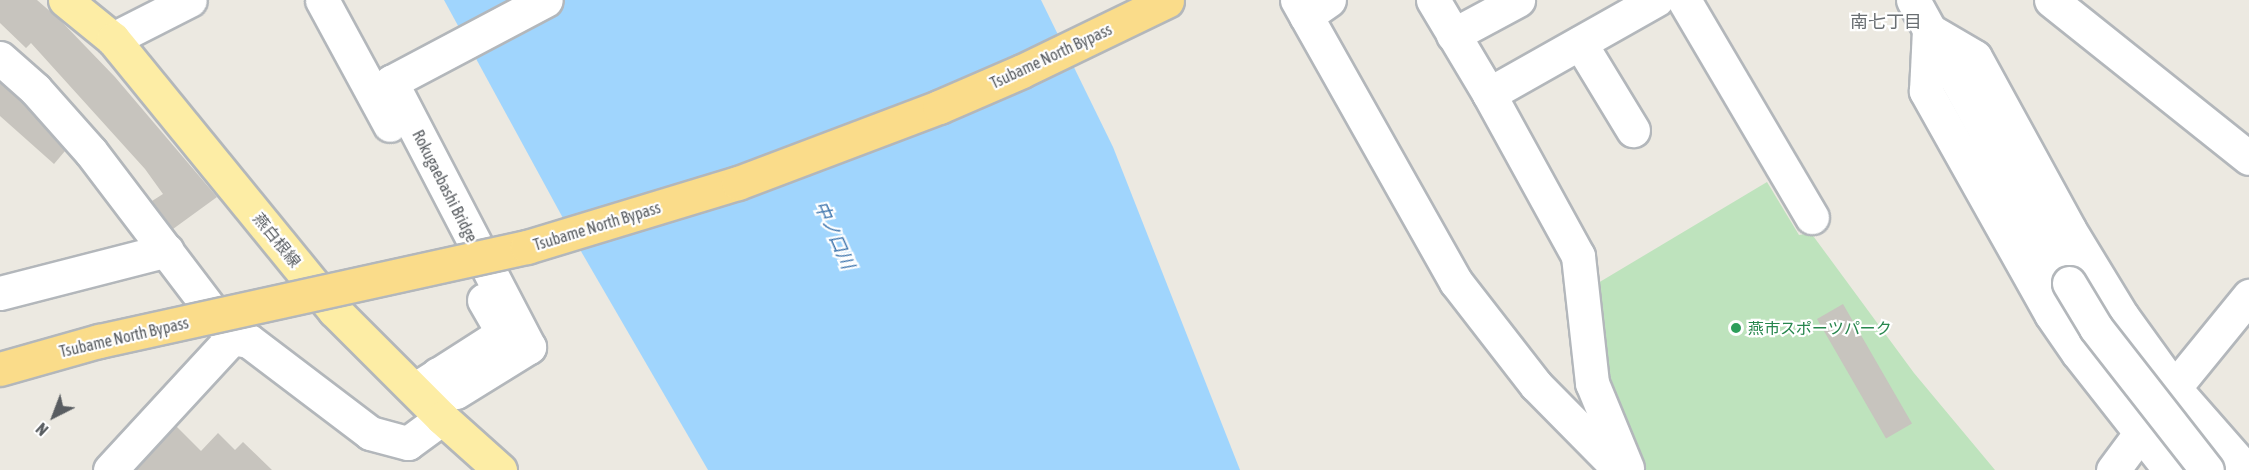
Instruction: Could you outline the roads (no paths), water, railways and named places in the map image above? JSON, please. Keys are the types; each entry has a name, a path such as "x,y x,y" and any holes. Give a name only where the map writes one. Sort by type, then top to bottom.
{"highway":[{"name":"Tsubame North Bypass","path":"0,369 99,341 527,247 738,183 949,103 1022,72 1167,2"}],"main road":[{"name":"燕白根線","path":"65,0 113,39 334,310 427,382 442,418 500,470"}],"street":[{"path":"113,39 190,0"},
{"path":"322,0 503,333 427,382"},
{"name":"Rokugaebashi Bridge","path":"427,382 456,392 529,347 391,82 546,0"},
{"path":"1433,0 1489,94 1578,256 1592,383 1628,470"},
{"path":"1454,35 1518,0"},
{"path":"1489,94 1656,0"},
{"path":"1684,0 1812,217"},
{"path":"1913,0 2096,328 2207,470"},
{"path":"2051,0 2249,159"},
{"path":"1311,5 1456,282 1536,385 1620,470"},
{"path":"1929,30 1975,57 2090,265 2122,316 2174,387 2246,470"},
{"path":"1929,30 1926,91 2051,314 2139,434 2170,470"},
{"path":"1580,43 1633,130"},
{"path":"0,58 34,89 91,152 232,338 249,341 370,433 408,443 442,418"},
{"path":"0,293 167,250"},
{"path":"2113,470 2174,387 2249,296"},
{"path":"110,470 232,338"}],"water":[{"name":"中ノ口川","path":"444,0 1041,0 1113,147 1240,470 708,470 582,253"}],"place":[{"name":"燕市スポーツパーク","path":"1736,328"}],"district":[{"name":"南七丁目","path":"1886,22"}]}
